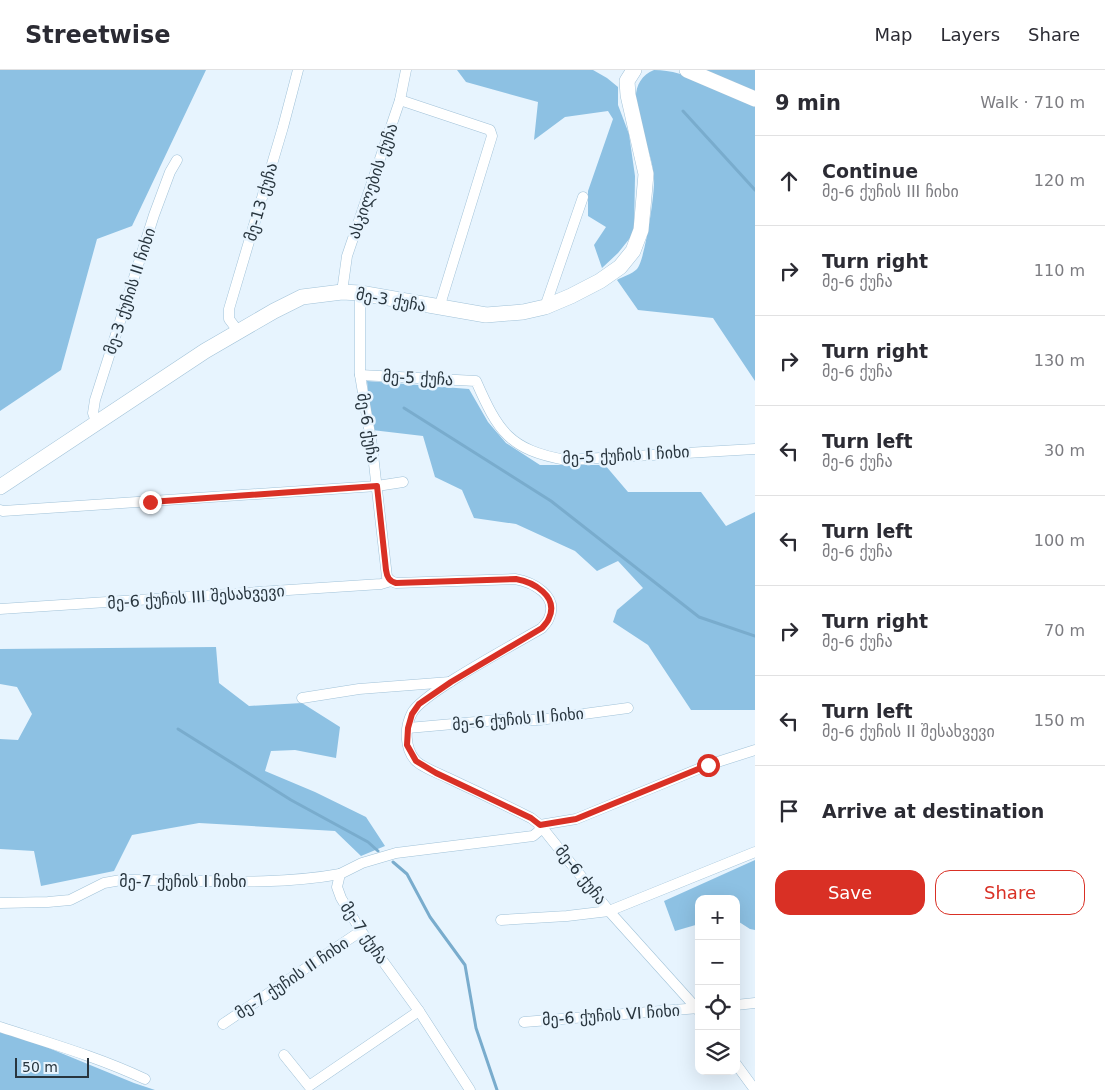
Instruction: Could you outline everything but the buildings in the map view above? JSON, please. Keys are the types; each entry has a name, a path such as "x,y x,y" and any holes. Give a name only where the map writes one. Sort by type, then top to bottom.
{"street":[{"name":"მე-13 ქუჩა","path":"238,332 229,319 229,309 298,70"},
{"name":"ასკილების ქუჩა","path":"342,292 347,256 400,100 406,70"},
{"name":"მე-3 ქუჩა","path":"0,488 238,332 302,297 342,292 360,293 486,315 523,312 545,307 600,281 620,267 633,252 640,230 646,174 628,95 628,82 634,70"},
{"path":"687,70 755,99"},
{"path":"400,100 490,130 492,136 439,308"},
{"name":"მე-3 ქუჩის II ჩიხი","path":"98,424 93,413 95,400 154,215 170,172 177,160"},
{"path":"545,307 583,197"},
{"name":"მე-6 ქუჩა","path":"360,293 360,375 372,446 387,577 391,582"},
{"name":"მე-5 ქუჩა","path":"360,375 476,381"},
{"name":"მე-5 ქუჩის I ჩიხი","path":"476,381 491,415 505,434 522,446 543,456 566,460 755,449"},
{"path":"0,510 3,512 377,486 403,482"},
{"path":"391,582 516,579 535,585 542,590 551,608 549,618 542,628 451,682 419,704 412,714 408,728"},
{"name":"მე-6 ქუჩის III შესახვევი","path":"0,609 244,594 391,582"},
{"path":"302,698 359,689 451,682"},
{"name":"მე-6 ქუჩის II ჩიხი","path":"408,728 498,720 539,720 628,708"},
{"name":"მე-6 ქუჩა","path":"408,728 407,745 416,761 436,773 531,818 540,825 609,911 695,1006"},
{"path":"340,874 362,863 396,853 533,836 539,831 540,825 576,819 708,765 755,750"},
{"path":"502,920 609,911 755,852"},
{"name":"მე-7 ქუჩის I ჩიხი","path":"0,903 70,900 104,883 121,880 254,881 317,878 340,874"},
{"name":"მე-7 ქუჩა","path":"340,874 337,887 341,898 361,931 419,1012 470,1090"},
{"name":"მე-7 ქუჩის II ჩიხი","path":"223,1024 361,931"},
{"path":"740,1005 755,1004"},
{"name":"მე-6 ქუჩის VI ჩიხი","path":"524,1022 695,1009"},
{"path":"284,1055 309,1086 419,1012"},
{"path":"0,1027 119,1066 145,1078"},
{"path":"740,1069 755,1090"}],"shaded area":[{"path":"0,70 206,70 132,226 97,239 61,370 0,411"},
{"path":"457,70 593,70 618,87 618,105 629,134 635,176 634,233 618,253 602,268 594,245 606,227 588,216 588,191 613,119 608,111 565,117 534,140 538,102 466,82"},
{"path":"654,70 667,71 692,78 755,106 755,381 713,318 638,310 617,280 637,269 649,226 654,179 651,159 639,120 636,95 642,78"},
{"path":"702,70 755,70 755,93"},
{"path":"367,381 469,389 488,422 506,443 540,465 605,465 628,492 701,492 726,526 755,512 755,710 691,710 648,645 613,622 617,610 643,588 618,561 597,571 575,551 516,524 474,518 462,490 435,477 423,436 372,430"},
{"path":"216,647 219,683 249,706 302,703 340,727 336,758 295,750 271,751 265,771 315,792 366,817 385,846 361,856 335,831 199,823 132,835 114,871 41,886 34,851 0,849 0,739 18,740 32,714 17,687 0,684 0,649"},
{"path":"755,860 755,930 740,923 740,895 695,895 695,925 675,931 664,901"},
{"path":"0,1028 134,1083 155,1090 0,1090"}],"waterway":[{"path":"683,111 755,190"},
{"path":"404,408 551,501 699,617 755,636"},
{"path":"178,729 291,800 368,842 378,851"},
{"path":"393,862 407,874 430,917 465,965 476,1028 497,1090"}],"route":[{"path":"150,502 377,486 387,577 391,582 516,579 527,581 542,590 551,608 549,618 542,628 451,682 419,704 412,714 408,728 407,745 416,761 436,773 531,818 540,825 576,819 708,765"}]}
